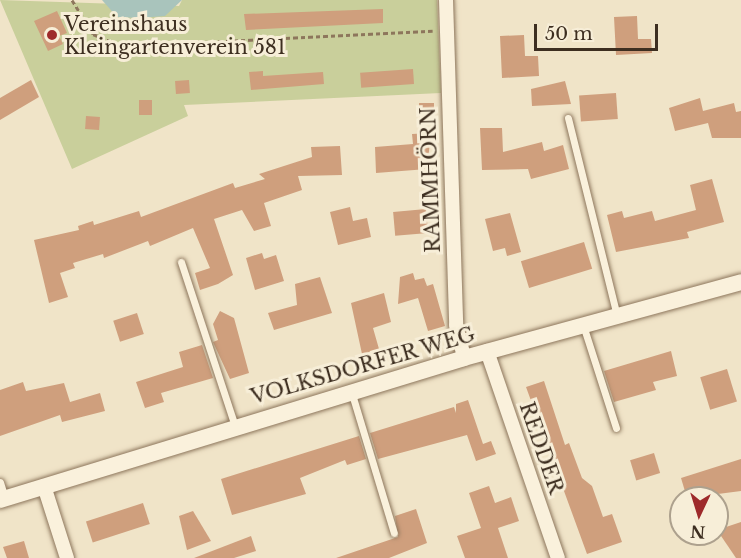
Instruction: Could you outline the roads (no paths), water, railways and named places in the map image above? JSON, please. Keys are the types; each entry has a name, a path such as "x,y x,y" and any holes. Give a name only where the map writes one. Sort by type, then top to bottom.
{"street":[{"name":"RAMMHÖRN","path":"446,0 456,325 464,358"},
{"name":"VOLKSDORFER WEG","path":"2,493 44,486 487,351 741,282"},
{"name":"REDDER","path":"487,351 558,558"},
{"path":"44,486 67,558"}],"lane":[{"path":"568,118 617,316"},
{"path":"181,262 235,426"},
{"path":"583,325 616,428"},
{"path":"351,392 394,533"}],"water":[{"path":"102,0 182,0 165,16 139,18 117,17"}],"place":[{"name":"Vereinshaus Kleingartenverein 581","path":"52,35"}]}
